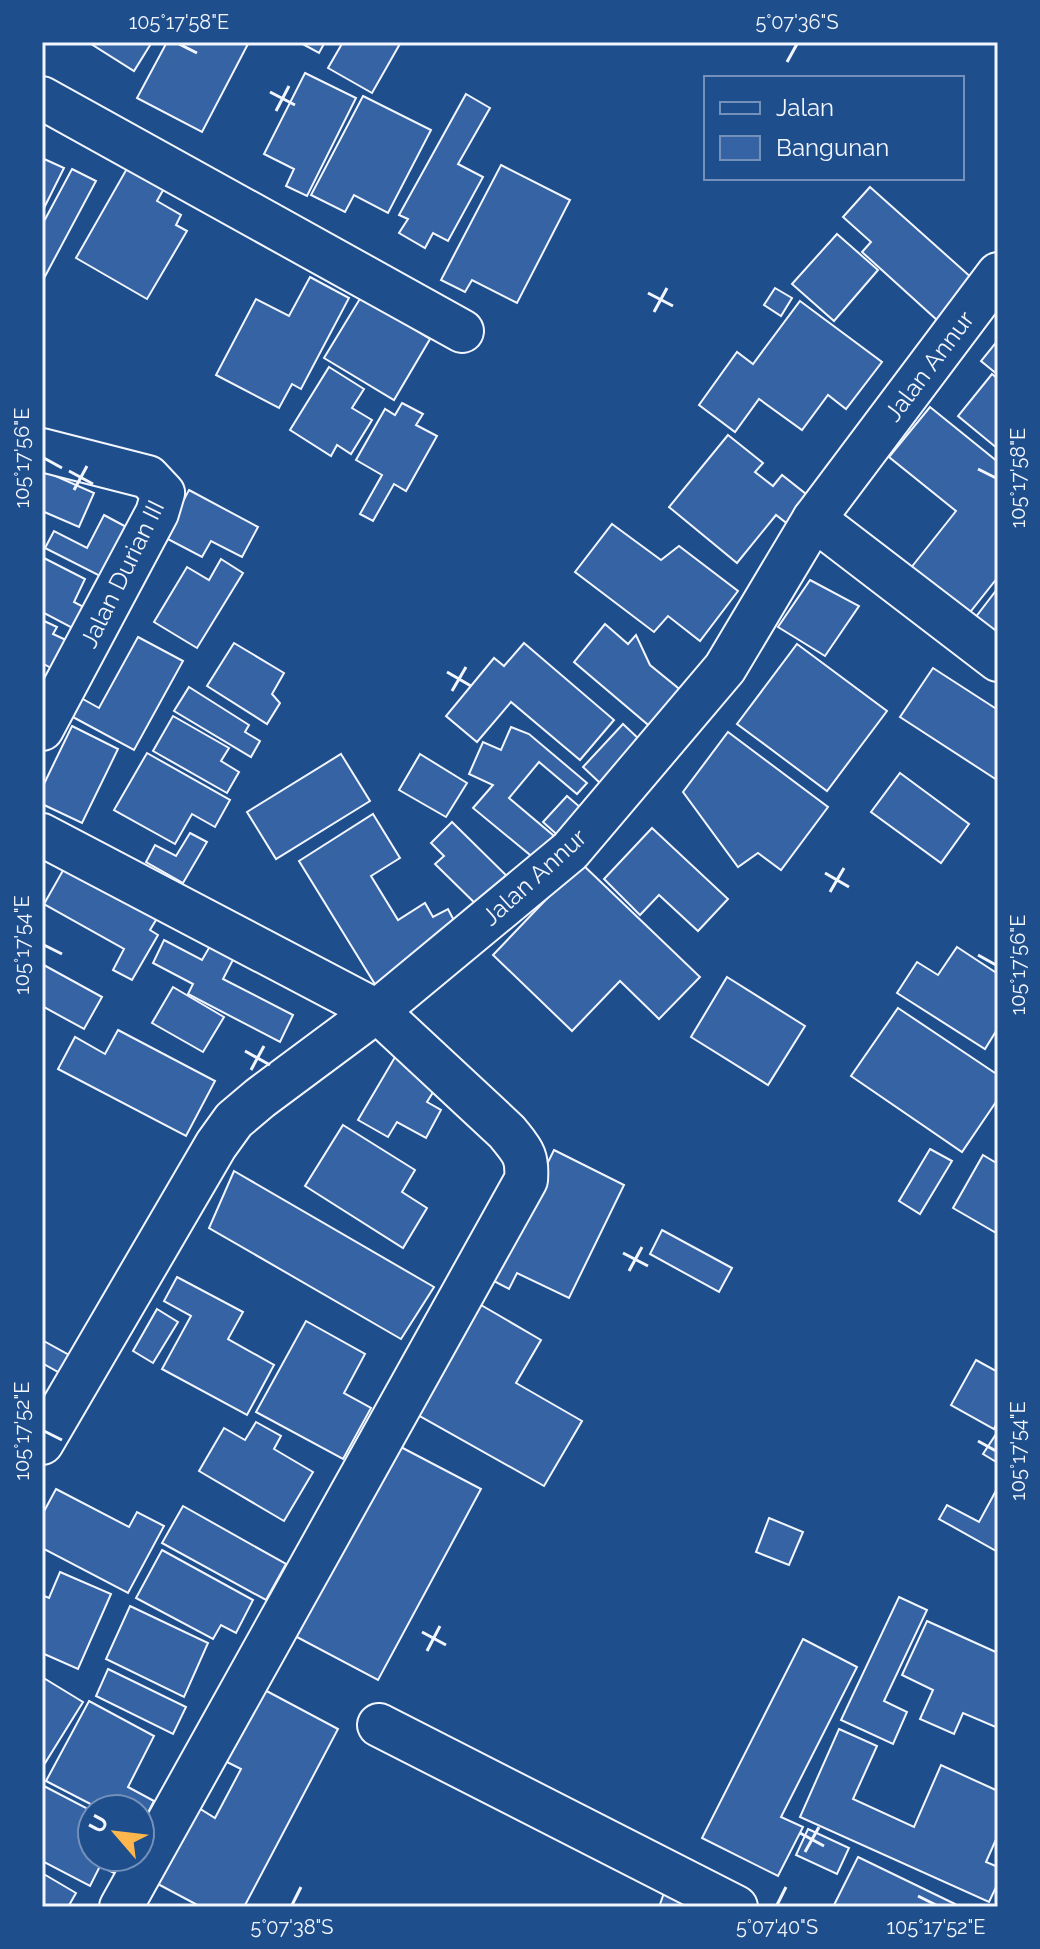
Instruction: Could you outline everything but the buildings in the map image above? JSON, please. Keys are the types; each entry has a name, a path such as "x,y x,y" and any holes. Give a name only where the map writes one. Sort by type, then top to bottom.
{"street":[{"path":"42,98 462,331"},
{"name":"Jalan Annur","path":"42,1443 216,1145 234,1120 377,1011 570,851 725,668 814,519 998,274"},
{"name":"Jalan Durian III","path":"42,450 148,477 163,493 157,513 42,729"},
{"path":"814,519 998,660"},
{"path":"42,835 377,1011 507,1132 525,1154 526,1180 121,1907"},
{"path":"379,1725 736,1907"}]}
